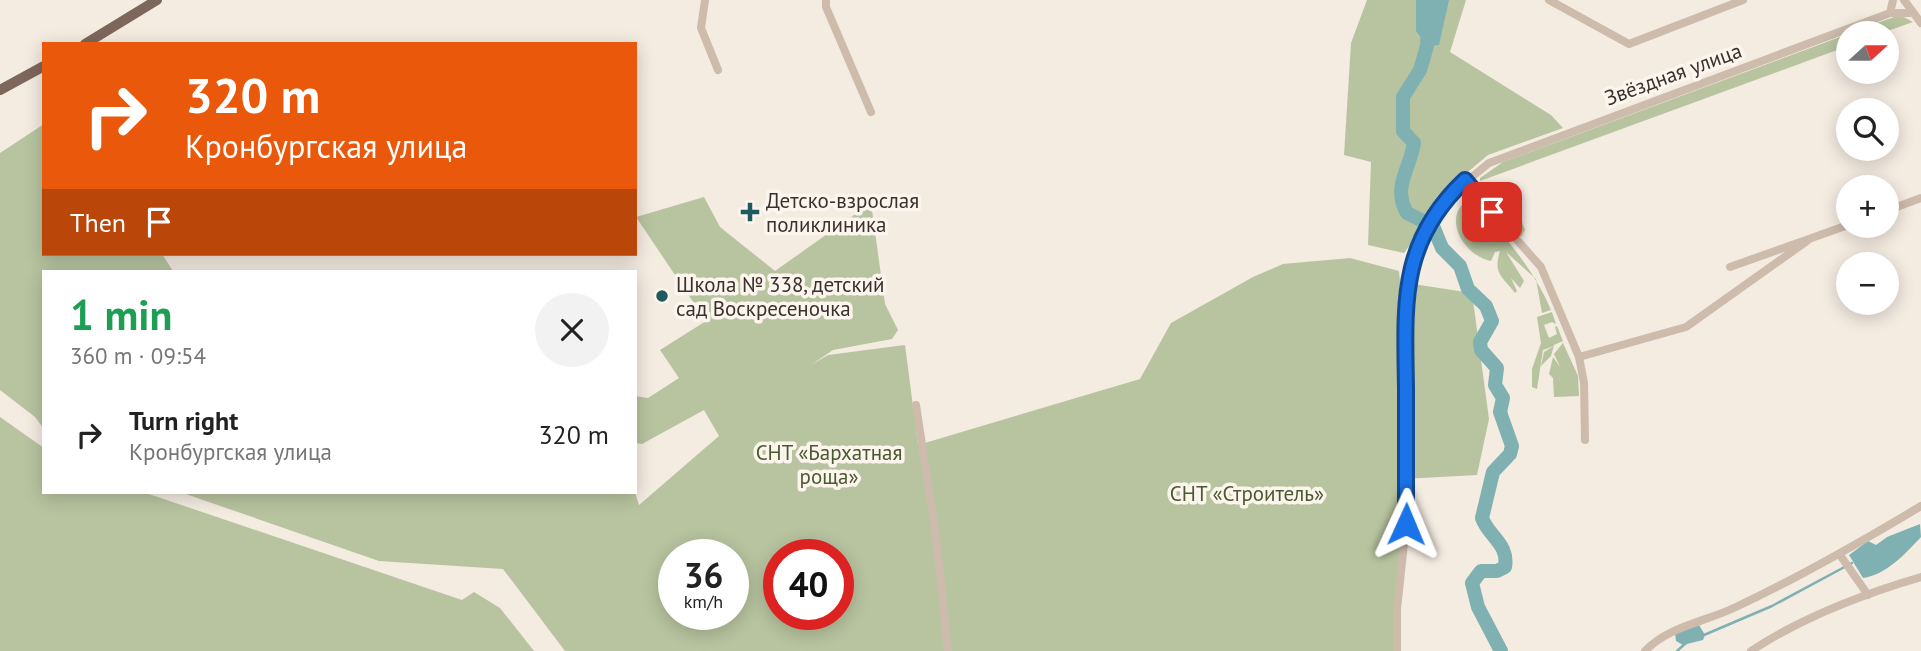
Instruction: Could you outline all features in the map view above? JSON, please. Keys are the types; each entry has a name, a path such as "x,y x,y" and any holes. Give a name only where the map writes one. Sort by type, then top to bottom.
{"main road":[{"path":"88,42 157,0"},
{"path":"0,90 42,67"}],"street":[{"path":"705,0 701,28 718,70"},
{"path":"826,0 826,7 871,112"},
{"path":"1549,0 1629,44 1743,0"},
{"path":"1890,13 1892,0"},
{"path":"1904,0 1921,23"},
{"name":"Звёздная улица","path":"1397,651 1397,609 1406,524 1403,312 1412,263 1444,203 1465,180 1489,163 1890,13 1913,13"},
{"path":"1465,180 1541,267 1579,357 1584,383 1585,440"},
{"path":"1899,206 1921,198"},
{"path":"1730,268 1836,230"},
{"path":"1579,357 1686,327 1807,241"},
{"path":"916,405 936,537 948,651"},
{"path":"1644,651 1659,636 1734,608 1840,555 1921,506"},
{"path":"1840,555 1868,595"},
{"path":"1751,651 1789,629 1868,595 1921,577"}],"green space":[{"path":"1367,0 1466,0 1450,52 1551,115 1563,128 1488,155 1457,181 1404,253 1368,245 1371,162 1344,155 1351,43"},
{"path":"1900,15 1913,22 1899,27 1899,21 1883,21"},
{"path":"1836,38 1836,50 1480,181 1480,178 1503,162"},
{"path":"42,125 42,256 163,256 172,270 42,270 42,426 35,417 0,390 0,153"},
{"path":"1500,187 1510,191 1525,230 1521,237 1511,228 1515,226"},
{"path":"704,197 720,227 775,271 871,203 885,304 898,330 892,339 833,350 811,365 828,355 905,345 918,445 1140,379 1171,323 1253,277 1283,264 1350,258 1399,271 1400,282 1472,293 1489,419 1477,475 1403,479 1400,651 565,651 503,569 379,561 186,494 636,494 639,505 719,436 704,410 642,444 637,443 637,396 648,398 679,378 660,350 706,321 637,217"},
{"path":"1468,200 1473,200 1534,277 1506,252 1524,281 1520,288 1511,278 1517,291 1515,293 1498,270 1500,251 1495,252 1491,261 1482,258 1465,245 1460,236 1456,217"},
{"path":"1536,281 1544,294 1551,310 1542,313"},
{"path":"1552,312 1556,324 1552,322 1544,325 1549,338 1557,334 1557,326 1563,341 1543,350 1537,389 1532,387 1532,369 1541,343 1537,317"},
{"path":"1563,343 1578,376 1579,396 1554,397 1553,378 1549,374 1553,357 1560,367 1554,354"},
{"path":"1554,346 1551,356 1541,366 1544,352"},
{"path":"0,417 42,447 42,494 149,494 462,600 474,592 500,608 534,651 0,651"}],"water":[{"path":"1416,0 1449,0 1439,45 1427,46 1416,31"},
{"path":"1920,524 1921,537 1902,557 1880,573 1863,578 1849,555 1868,541 1876,545 1887,537"},
{"path":"1699,625 1705,635 1703,640 1683,645 1676,641 1675,633"}],"waterway":[{"path":"1429,0 1427,46 1420,70 1403,97 1403,131 1414,143 1403,178 1401,195 1407,213 1433,226 1442,248 1460,266 1468,289 1486,306 1492,321 1480,342 1481,350 1497,368 1495,385 1503,398 1500,412 1512,446 1510,454 1493,472 1482,518 1504,552 1505,567 1497,571 1481,571 1472,583 1478,607 1501,651"},
{"path":"1704,635 1772,606 1852,563"},
{"path":"1677,651 1686,643"}],"place":[{"name":"Детско-взрослая поликлиника","path":"750,212"},
{"name":"Школа № 338, детский сад Воскресеночка","path":"662,296"}],"route":[{"path":"1406,524 1403,312 1412,263 1444,203 1465,180 1492,212"}],"park label":[{"name":"СНТ «Бархатная роща»","path":"829,464"},
{"name":"СНТ «Строитель»","path":"1247,493"}]}
